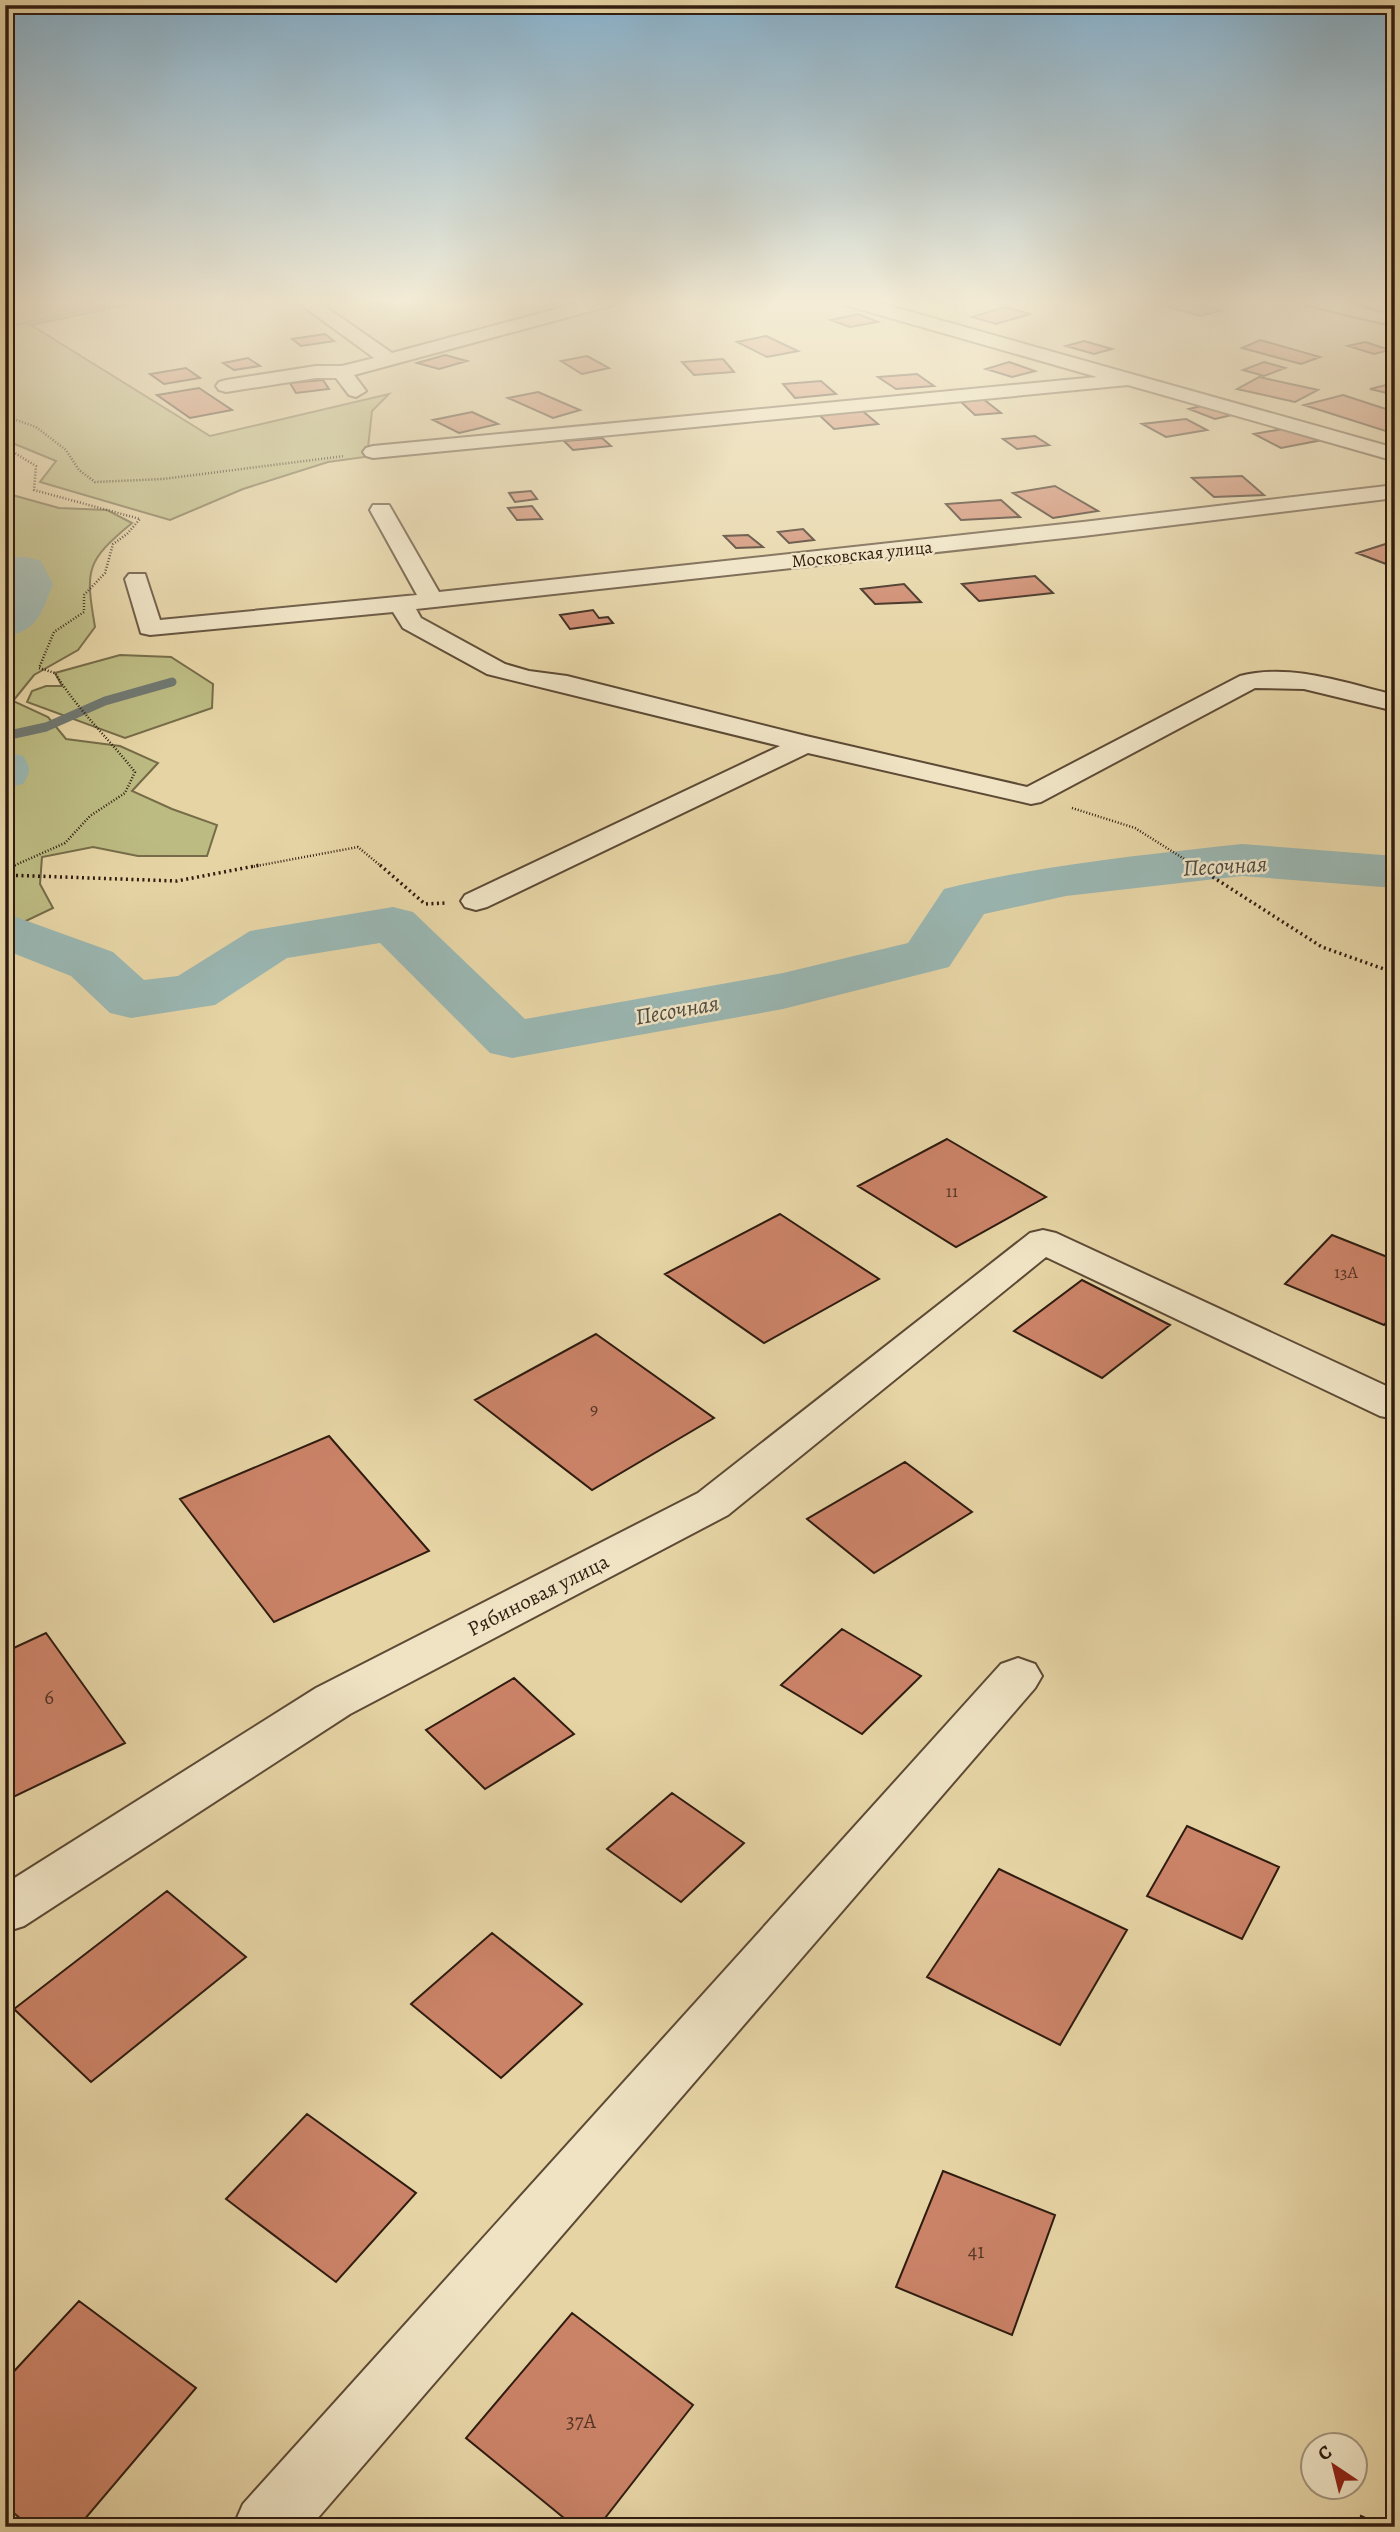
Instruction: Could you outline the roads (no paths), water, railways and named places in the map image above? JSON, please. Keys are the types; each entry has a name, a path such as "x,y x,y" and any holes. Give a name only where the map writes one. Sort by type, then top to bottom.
{"street":[{"path":"373,452 715,419"},
{"path":"1271,419 1395,455"},
{"name":"Московская улица","path":"138,579 150,628 401,604 1083,529 1395,491"},
{"path":"381,510 432,600"},
{"path":"401,604 412,623 496,669 1031,796 1249,681 1268,678 1292,679 1395,703"},
{"path":"476,901 805,744"},
{"name":"Рябиновая улица","path":"5,1911 333,1701 713,1504 1043,1241 1395,1406"},
{"path":"266,2527 1018,1676"}],"waterway":[{"name":"Песочная","path":"5,570 26,570 31,584 17,617 5,624"},
{"path":"5,736 46,727 105,701 172,682"},
{"name":"Песочная","path":"5,767 5,773"},
{"name":"Песочная","path":"5,930 92,964 131,1000 194,992 270,943 393,924 512,1040 783,991 929,955 964,901 1066,880 1242,860 1395,872"}]}
